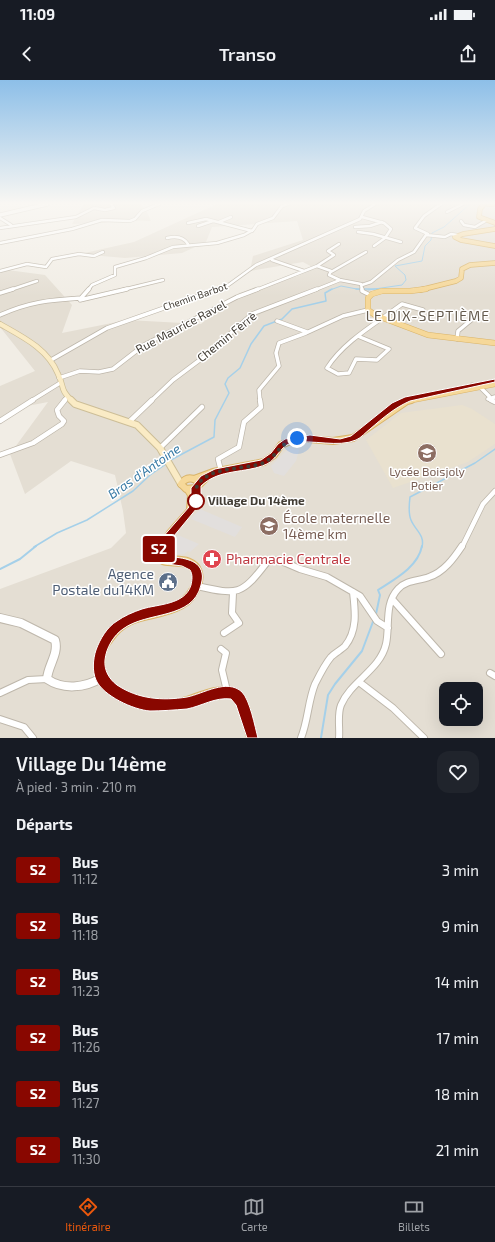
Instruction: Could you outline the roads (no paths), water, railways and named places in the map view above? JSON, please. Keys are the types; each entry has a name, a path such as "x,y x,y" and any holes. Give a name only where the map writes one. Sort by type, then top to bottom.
{"main road":[{"path":"457,235 456,238 461,240 495,246"},
{"path":"495,263 466,266 462,269 461,278 448,283 410,291 381,291 370,295 367,301 368,310 375,315 428,335 495,343"},
{"path":"0,324 37,346 51,360 67,397 80,406 137,424 160,448 170,466 184,481 194,485"},
{"path":"353,438 401,401 481,390 494,383"},
{"path":"184,481 182,487 194,485 204,478 220,471 264,462 274,455 281,446 297,438 333,441 353,438 364,432 407,401 466,390 481,390 494,383"},
{"path":"194,485 191,495 190,510 164,539 159,547 159,553 164,560 184,562 194,567 197,572 197,586 190,598 183,603 142,614 119,625 104,645 99,660 101,678 110,688 126,698 149,705 187,702 227,692 238,697 241,702 252,738"}],"street":[{"path":"0,243 43,235"},
{"path":"78,299 84,297 92,286 115,275 115,267 146,258 173,247 188,244 217,243 246,235"},
{"name":"Chemin Barbot","path":"51,360 98,332 192,297 227,286 244,272 325,235"},
{"path":"375,235 401,242"},
{"path":"374,246 387,235"},
{"path":"331,272 329,275 340,280 362,285 371,282 398,260 414,252 419,242 427,235"},
{"path":"432,235 444,237 449,235"},
{"path":"167,238 177,236 186,241 188,244"},
{"name":"Rue Maurice Ravel","path":"0,421 60,380 80,371 99,372 113,369 140,347 237,297 317,266 334,255 328,251 339,244"},
{"path":"1,269 27,264 46,267 52,259 80,254 94,256 103,252"},
{"path":"331,272 366,252"},
{"path":"272,260 304,271"},
{"path":"317,266 331,272"},
{"path":"0,315 22,305 52,300 87,299 163,280"},
{"name":"Chemin Fèrrè","path":"130,421 173,380 205,356 252,314 340,280"},
{"path":"0,293 36,281"},
{"path":"362,285 362,291 370,295"},
{"path":"360,337 389,348 377,360 361,358 356,359 349,373 345,375 341,375 327,368 333,359 360,337 402,304 423,310"},
{"path":"220,471 218,459 239,447 244,422 261,407 258,393 260,388 279,366 276,352 278,344 282,341 308,332 329,320 349,312 368,310"},
{"path":"458,339 458,331 476,316"},
{"path":"278,322 308,332"},
{"path":"481,390 495,397"},
{"path":"481,390 488,400 495,402"},
{"path":"0,455 22,450 38,442 62,424 64,421 59,416 57,410 67,397"},
{"path":"160,448 202,407"},
{"path":"339,738 341,704 381,657 385,646 392,599 401,586 433,576 441,571 459,551 469,535 480,506 495,490"},
{"path":"197,586 233,593 244,590 267,562 275,559 327,577 360,596 377,621 388,628"},
{"path":"301,738 304,733 308,716 309,704 318,678 331,657 345,646 353,631 355,615 353,592"},
{"path":"224,633 240,623 232,613 233,593"},
{"path":"392,599 441,654"},
{"path":"0,618 8,618 16,621 55,640 57,649 49,665 47,678 52,684 88,686 101,678"},
{"path":"221,649 226,653 226,658 221,665 221,670 227,692"},
{"path":"0,693 23,680 47,678"},
{"path":"359,682 394,708 424,738"},
{"path":"0,719 21,725 31,733 33,738"}],"waterway":[{"name":"Bras d'Antoine","path":"375,289 402,285 406,280 405,275 395,266 422,261 425,246 431,240 432,235"},
{"name":"Bras d'Antoine","path":"331,290 341,286 357,289"},
{"name":"Bras d'Antoine","path":"357,289 375,289"},
{"name":"Bras d'Antoine","path":"357,289 362,290"},
{"name":"Bras d'Antoine","path":"368,290 375,289"},
{"name":"Bras d'Antoine","path":"169,461 214,437 215,420 229,393 225,384 228,378 240,368 251,344 264,326 282,319 292,309 326,301 325,293 331,290"},
{"path":"422,547 423,543 421,536 410,517 410,497 475,463 495,449"},
{"name":"Bras d'Antoine","path":"34,547 57,533 87,520 133,491 150,475 166,464"},
{"name":"Bras d'Antoine","path":"0,569 20,559 36,546"},
{"path":"376,614 380,595 378,590 405,572 416,560 422,546"},
{"path":"321,738 328,695 362,651 374,619"}],"place":[{"name":"Lycée Boisjoly Potier","path":"427,453"},
{"name":"Village Du 14ème","path":"196,501"},
{"name":"École maternelle 14ème km","path":"269,526"},
{"name":"Pharmacie Centrale","path":"212,559"},
{"name":"Agence Postale du14KM","path":"168,582"}],"district":[{"name":"LE DIX-SEPTIÈME","path":"428,316"}]}
